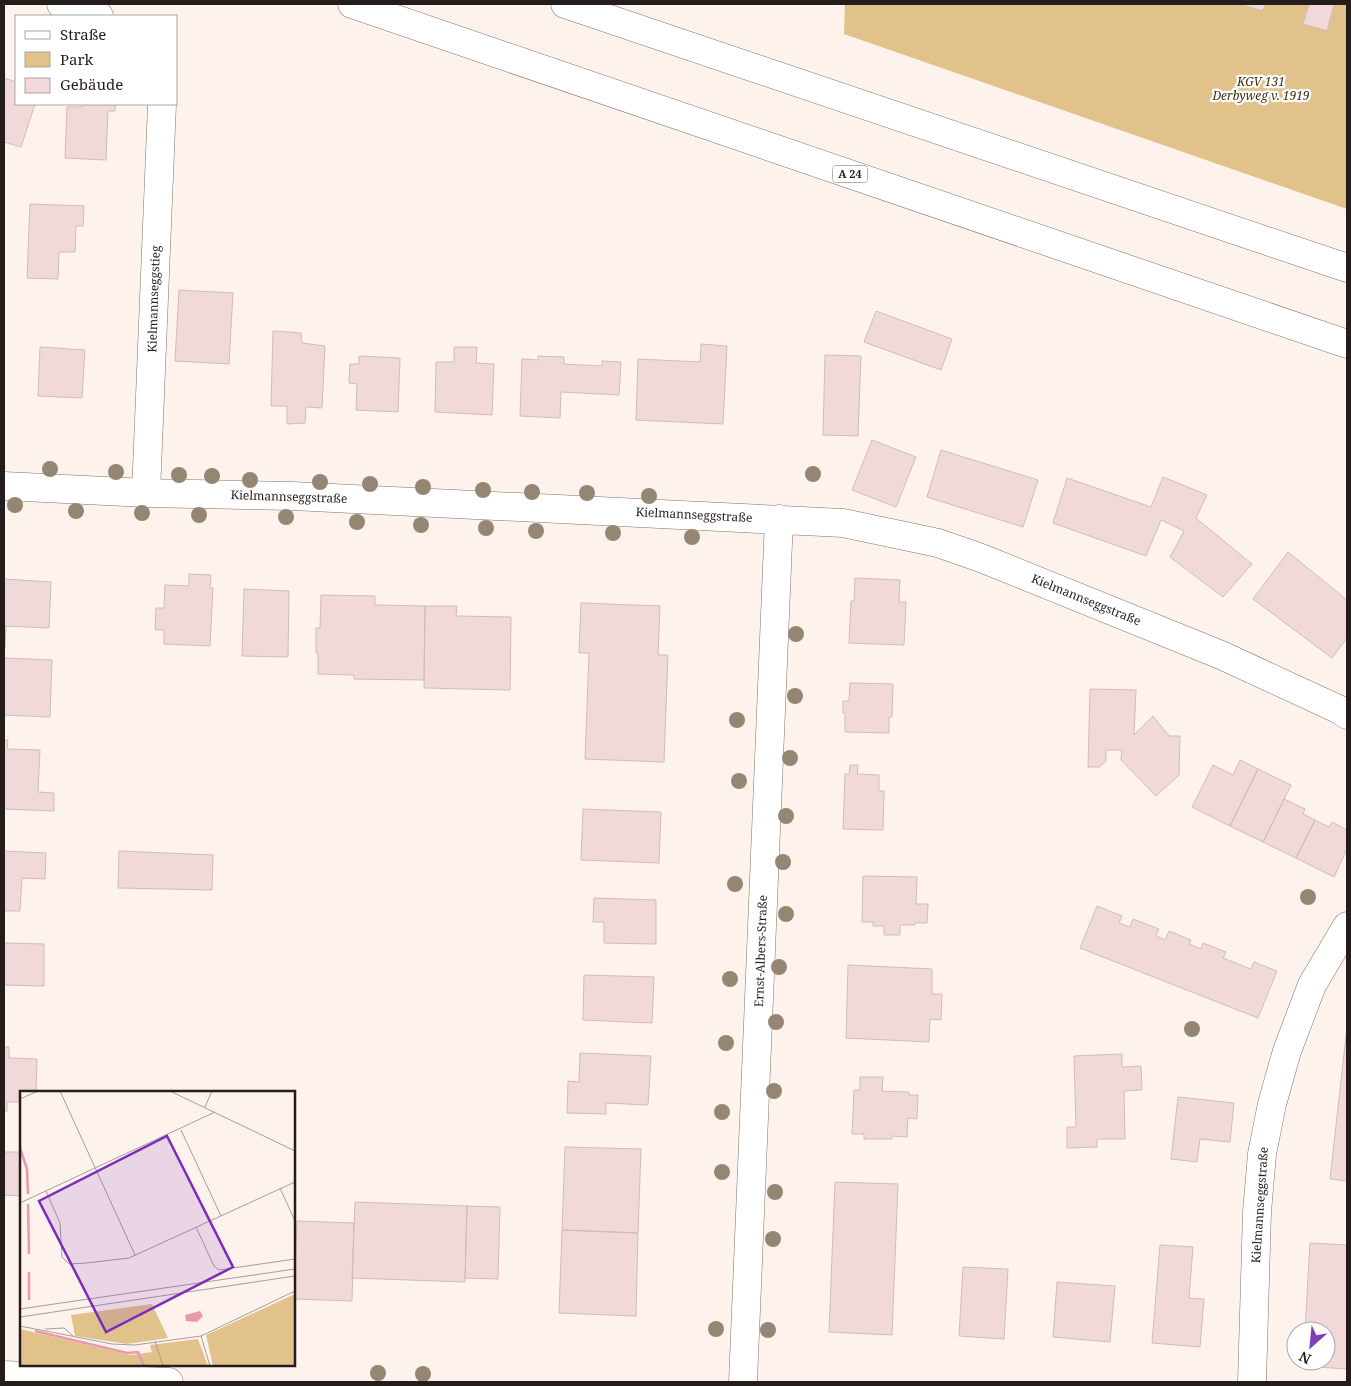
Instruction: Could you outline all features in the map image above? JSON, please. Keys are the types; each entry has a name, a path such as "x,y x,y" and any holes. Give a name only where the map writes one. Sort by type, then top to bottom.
{"main road":[{"path":"61,4 96,15"},
{"name":"A 24","path":"352,4 1347,344"},
{"path":"565,4 1347,268"},
{"name":"Kielmannseggstieg","path":"146,493 162,105"},
{"name":"Kielmannseggstraße","path":"4,486 146,493 292,496 843,523 938,543 981,558 1221,655 1340,710 1347,715"},
{"name":"Ernst-Albers-Straße","path":"743,1382 779,519"},
{"name":"Kielmannseggstraße","path":"1252,1382 1257,1212 1262,1154 1272,1104 1287,1051 1312,985 1347,926"},
{"path":"4,1376 168,1382"}],"green space":[{"name":"KGV 131 Derbyweg v. 1919","path":"845,4 1347,4 1347,209 844,34"}],"building":[{"path":"1239,4 1265,4 1263,11"},
{"path":"1309,4 1334,4 1327,31 1303,24"},
{"path":"4,78 15,82 15,105 35,105 21,147 4,142"},
{"path":"82,105 115,105 115,111 108,111 106,160 65,158 67,107 82,107"},
{"path":"30,204 84,206 83,226 76,226 75,252 59,252 58,279 27,278"},
{"path":"179,290 233,293 229,364 175,361"},
{"path":"876,311 952,339 941,370 864,342"},
{"path":"273,331 301,333 302,343 325,346 322,408 306,407 305,423 287,424 287,406 271,406"},
{"path":"701,344 727,346 723,424 636,420 638,359 700,362"},
{"path":"40,347 85,350 82,398 38,396"},
{"path":"454,347 477,347 476,363 494,364 492,415 435,412 436,362 454,362"},
{"path":"825,355 861,356 858,436 823,435"},
{"path":"359,356 400,358 398,412 356,410 357,384 349,383 350,364 359,364"},
{"path":"538,356 564,357 564,364 602,366 602,361 621,362 619,395 561,392 560,418 520,416 522,359 538,360"},
{"path":"872,440 916,457 896,507 852,490"},
{"path":"941,450 1038,480 1023,527 927,497"},
{"path":"1163,477 1207,495 1196,518 1252,564 1223,597 1170,557 1184,531 1161,520 1146,556 1053,523 1067,478 1151,507"},
{"path":"1288,552 1347,600 1347,638 1332,658 1253,599"},
{"path":"189,574 211,575 210,588 213,588 210,646 164,644 164,630 155,630 156,608 164,608 165,585 189,586"},
{"path":"855,578 900,580 899,602 906,602 904,645 849,643 851,601 854,601"},
{"path":"4,579 51,582 49,628 4,626"},
{"path":"244,589 289,591 288,657 242,656"},
{"path":"321,595 375,596 375,605 425,606 424,680 354,679 354,675 318,674 316,628 320,628"},
{"path":"581,603 660,606 658,655 668,655 664,762 585,759 589,653 579,653"},
{"path":"425,606 457,606 456,616 511,617 510,690 424,688"},
{"path":"4,626 6,626 5,649 4,649"},
{"path":"4,658 52,660 50,717 4,715"},
{"path":"850,683 893,684 892,717 889,717 889,733 845,732 843,701 849,701"},
{"path":"1090,689 1136,690 1134,735 1153,716 1169,736 1180,736 1179,775 1156,796 1121,760 1122,750 1106,750 1106,761 1099,767 1088,767"},
{"path":"4,740 8,740 7,749 40,750 38,792 54,793 54,811 4,809"},
{"path":"1240,760 1258,769 1230,826 1192,807 1213,765 1233,775"},
{"path":"850,765 858,765 857,774 879,775 879,791 884,791 883,830 843,829 845,774 849,774"},
{"path":"1258,769 1291,785 1263,842 1230,826"},
{"path":"1284,799 1305,809 1303,814 1315,820 1296,858 1263,842"},
{"path":"583,809 661,812 659,863 581,860"},
{"path":"1315,820 1329,827 1332,822 1347,830 1347,849 1334,877 1296,858"},
{"path":"4,851 46,853 45,879 22,878 20,911 4,911"},
{"path":"119,851 213,855 212,890 118,888"},
{"path":"863,876 917,877 916,904 928,904 927,923 900,925 900,935 884,935 884,926 873,926 873,922 862,922"},
{"path":"594,898 656,900 656,944 604,943 604,922 593,922"},
{"path":"1097,906 1122,916 1119,923 1130,927 1133,919 1159,929 1156,936 1165,940 1169,931 1191,940 1189,944 1201,949 1203,943 1226,952 1223,958 1251,969 1254,962 1277,971 1258,1018 1080,948"},
{"path":"4,943 44,944 44,986 4,985"},
{"path":"848,965 932,969 932,994 942,994 941,1020 930,1019 929,1042 846,1038"},
{"path":"584,975 654,977 652,1023 583,1020"},
{"path":"1347,1027 1347,1181 1330,1179"},
{"path":"4,1047 9,1047 9,1058 37,1059 36,1091 20,1091 20,1102 7,1102 7,1111 4,1111"},
{"path":"580,1053 651,1056 648,1105 606,1103 606,1114 567,1113 568,1081 579,1082"},
{"path":"1122,1054 1122,1067 1141,1066 1142,1090 1124,1091 1125,1139 1097,1139 1097,1147 1067,1148 1067,1127 1076,1127 1074,1056"},
{"path":"860,1077 883,1077 882,1091 909,1092 909,1095 918,1095 917,1119 908,1118 907,1137 892,1136 892,1139 864,1139 864,1134 852,1134 854,1090 860,1090"},
{"path":"1178,1097 1234,1103 1230,1142 1200,1139 1197,1162 1171,1159"},
{"path":"565,1147 641,1149 638,1233 562,1230"},
{"path":"4,1152 20,1152 20,1196 4,1195"},
{"path":"835,1182 898,1184 892,1335 829,1332"},
{"path":"355,1202 467,1206 465,1282 352,1278"},
{"path":"467,1206 500,1207 498,1279 465,1278"},
{"path":"297,1221 354,1223 352,1301 295,1299"},
{"path":"562,1230 638,1233 636,1316 559,1313"},
{"path":"1310,1243 1347,1245 1347,1369 1336,1368 1336,1321 1306,1321"},
{"path":"1160,1245 1193,1247 1189,1298 1204,1299 1200,1347 1152,1343"},
{"path":"963,1267 1008,1269 1004,1339 959,1336"},
{"path":"1057,1282 1115,1286 1110,1342 1053,1337"}]}
